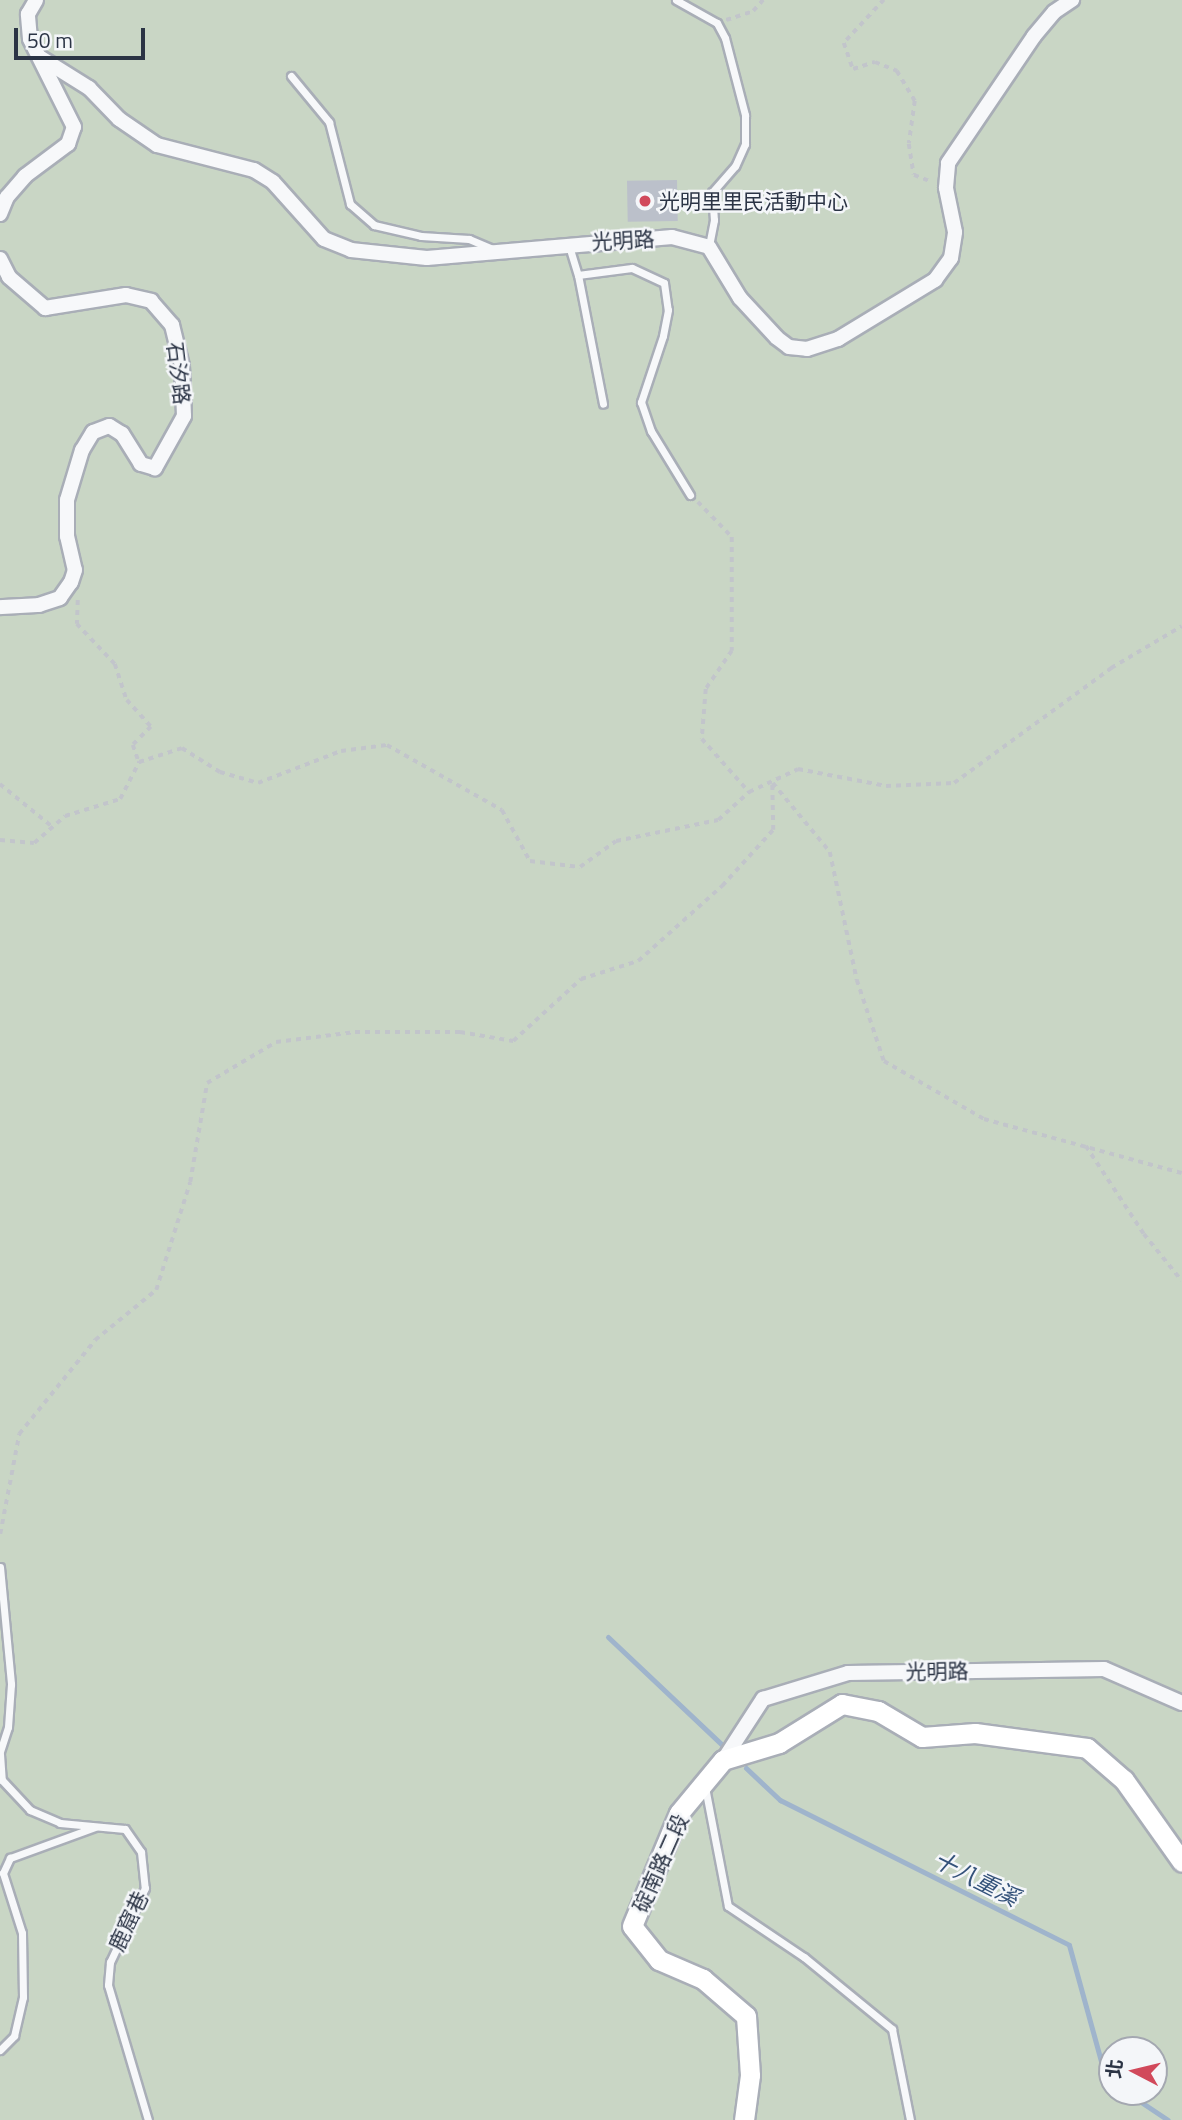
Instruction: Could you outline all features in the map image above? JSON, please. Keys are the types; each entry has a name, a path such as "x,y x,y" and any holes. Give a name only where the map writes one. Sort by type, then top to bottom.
{"street":[{"path":"0,214 7,197 25,176 68,144 74,127 30,39 28,14 36,0"},
{"path":"709,247 740,298 777,338 789,346 807,349 838,340 934,280 951,258 956,232 946,188 948,163 1034,36 1054,12 1072,0"},
{"name":"光明路","path":"41,58 89,88 119,119 157,145 254,170 273,182 324,239 351,250 427,258 672,237 709,247"},
{"name":"石汐路","path":"0,259 17,286 46,307 126,295 151,301 172,325 183,366 184,416 155,468 141,464 122,434 109,426 93,432 82,450 67,500 67,536 75,570 71,582"},
{"path":"0,607 40,605 60,598 71,582"},
{"name":"光明路","path":"723,1760 740,1740 763,1699 848,1673 1104,1669 1182,1703"},
{"path":"723,1760 779,1743 842,1704 878,1711 922,1737 975,1733 1087,1748 1124,1780 1182,1862"},
{"name":"碇南路二段","path":"723,1760 679,1813 632,1926 659,1960 703,1979 746,2016 750,2075 744,2120"}],"lane":[{"path":"676,0 717,23 725,38 745,115 745,144 735,166 712,192 714,220 709,247"},
{"path":"291,76 328,122 350,204 374,225 421,236 469,239 501,253"},
{"path":"568,244 578,275 603,404"},
{"path":"578,275 632,268 664,283 668,310 663,336 641,402 651,431 690,495"},
{"name":"鹿窟巷","path":"0,1567 11,1684 8,1727 0,1753 2,1780 30,1810 60,1823 102,1824 125,1829 134,1837 145,1869 141,1902 121,1933 110,1962 108,1984 148,2120"},
{"path":"704,1781 728,1906 804,1957 892,2029 910,2120"},
{"path":"0,2050 14,2036 23,1997 22,1933 3,1873 10,1858 102,1824"}],"path":[{"path":"717,23 753,11 763,0"},
{"path":"884,0 844,43 853,69 875,62 897,71 915,101 909,144 915,175 946,188"},
{"path":"690,495 732,537 732,651 706,689 702,739 749,792"},
{"path":"71,582 78,591 77,624 115,664 127,700 151,727 133,744 139,762"},
{"path":"0,840 34,843 65,816 120,799 139,762 182,748 220,772 258,783 341,751 387,745 502,810 530,861 580,867 616,841 718,820 749,792 798,769 886,786 954,783 1111,668 1182,626"},
{"path":"772,781 831,852 857,980 884,1061 984,1119 1182,1173"},
{"path":"0,1534 19,1434 95,1340 156,1290 190,1182 206,1083 276,1042 355,1032 460,1032 513,1041 581,979 638,961 722,886 774,830 772,781"},
{"path":"0,784 54,828"},
{"path":"1086,1146 1144,1234 1182,1281"}],"green space":[{"path":"0,0 1182,0 1182,2120 0,2120"}],"building":[{"path":"677,180 678,221 628,222 627,181"}],"waterway":[{"name":"十八重溪","path":"608,1637 721,1744"},
{"name":"十八重溪","path":"746,1768 780,1800 1069,1945 1098,2050"},
{"name":"十八重溪","path":"1147,2106 1168,2120"}],"place":[{"name":"光明里里民活動中心","path":"645,201"}]}
